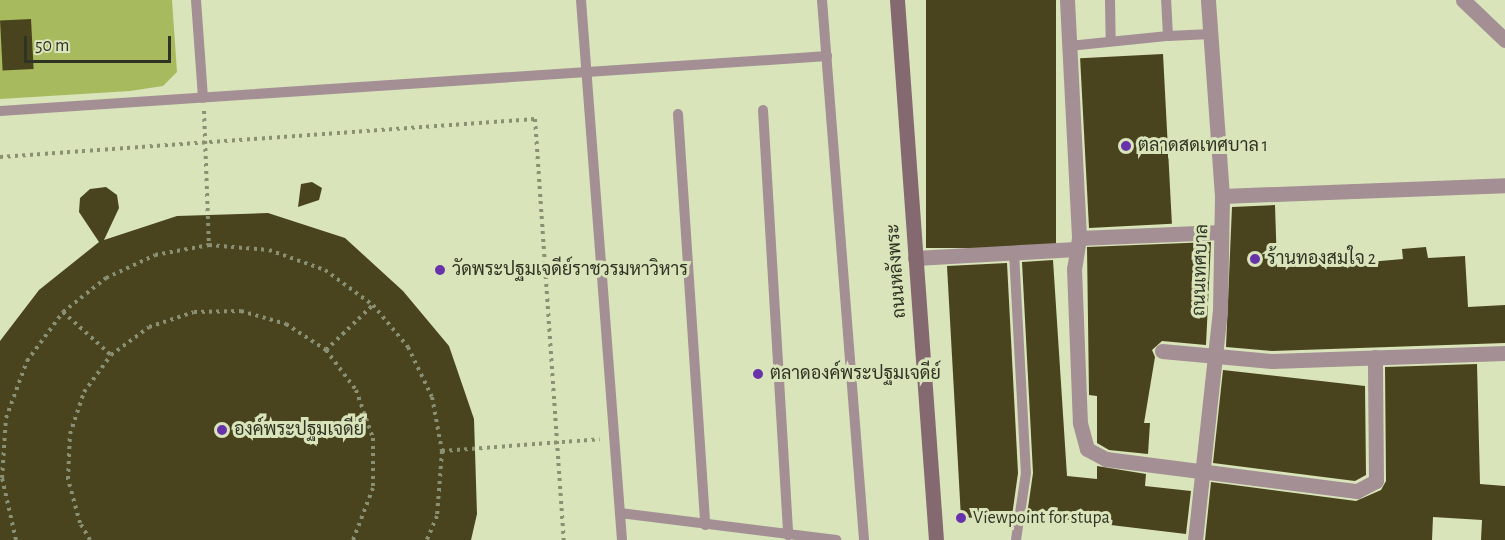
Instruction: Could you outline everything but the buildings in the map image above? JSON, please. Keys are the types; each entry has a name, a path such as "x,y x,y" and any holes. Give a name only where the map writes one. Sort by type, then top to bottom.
{"main road":[{"name":"ถนนหลังพระ","path":"897,0 936,540"}],"street":[{"path":"1067,0 1078,244 1080,423 1087,450 1106,459 1357,491 1376,482 1375,357"},
{"name":"ถนนเทศบาล","path":"1196,540 1220,312 1222,196 1208,0"},
{"path":"1463,0 1505,40"},
{"path":"1222,196 1505,185"},
{"path":"915,258 1014,253 1078,244 1221,231"},
{"path":"1162,351 1272,361 1505,352"}],"lane":[{"path":"196,0 203,98"},
{"path":"581,0 622,540"},
{"path":"822,0 864,540"},
{"path":"1110,0 1111,39"},
{"path":"1166,0 1168,36"},
{"path":"1069,46 1111,39 1210,34"},
{"path":"0,111 587,69 827,56"},
{"path":"763,111 788,535"},
{"path":"678,114 705,525"},
{"path":"1014,253 1026,473 1017,540"},
{"path":"620,513 836,540"}],"path":[{"path":"203,98 209,245"},
{"path":"0,158 535,119 564,540"},
{"path":"16,540 1,478 6,418 27,361 63,312 106,278 155,255 209,245 268,250 325,270 373,305 413,357 432,397 442,451 437,516 427,540"},
{"path":"326,351 373,305"},
{"path":"90,540 80,523 68,479 70,434 84,392 111,355 149,327 194,312 241,311 286,324 326,351 356,390 373,438 373,488 353,540"},
{"path":"63,312 111,355"},
{"path":"442,451 614,439"}],"green space":[{"path":"0,0 172,0 177,72 163,86 130,91 0,99"}],"place":[{"name":"ตลาดสดเทศบาล 1","path":"1126,146"},
{"name":"ร้านทองสมใจ 2","path":"1255,259"},
{"name":"วัดพระปฐมเจดีย์ราชวรมหาวิหาร","path":"440,270"},
{"name":"ตลาดองค์พระปฐมเจดีย์","path":"758,374"},
{"name":"องค์พระปฐมเจดีย์","path":"222,430"},
{"name":"Viewpoint for stupa","path":"961,518"}]}
